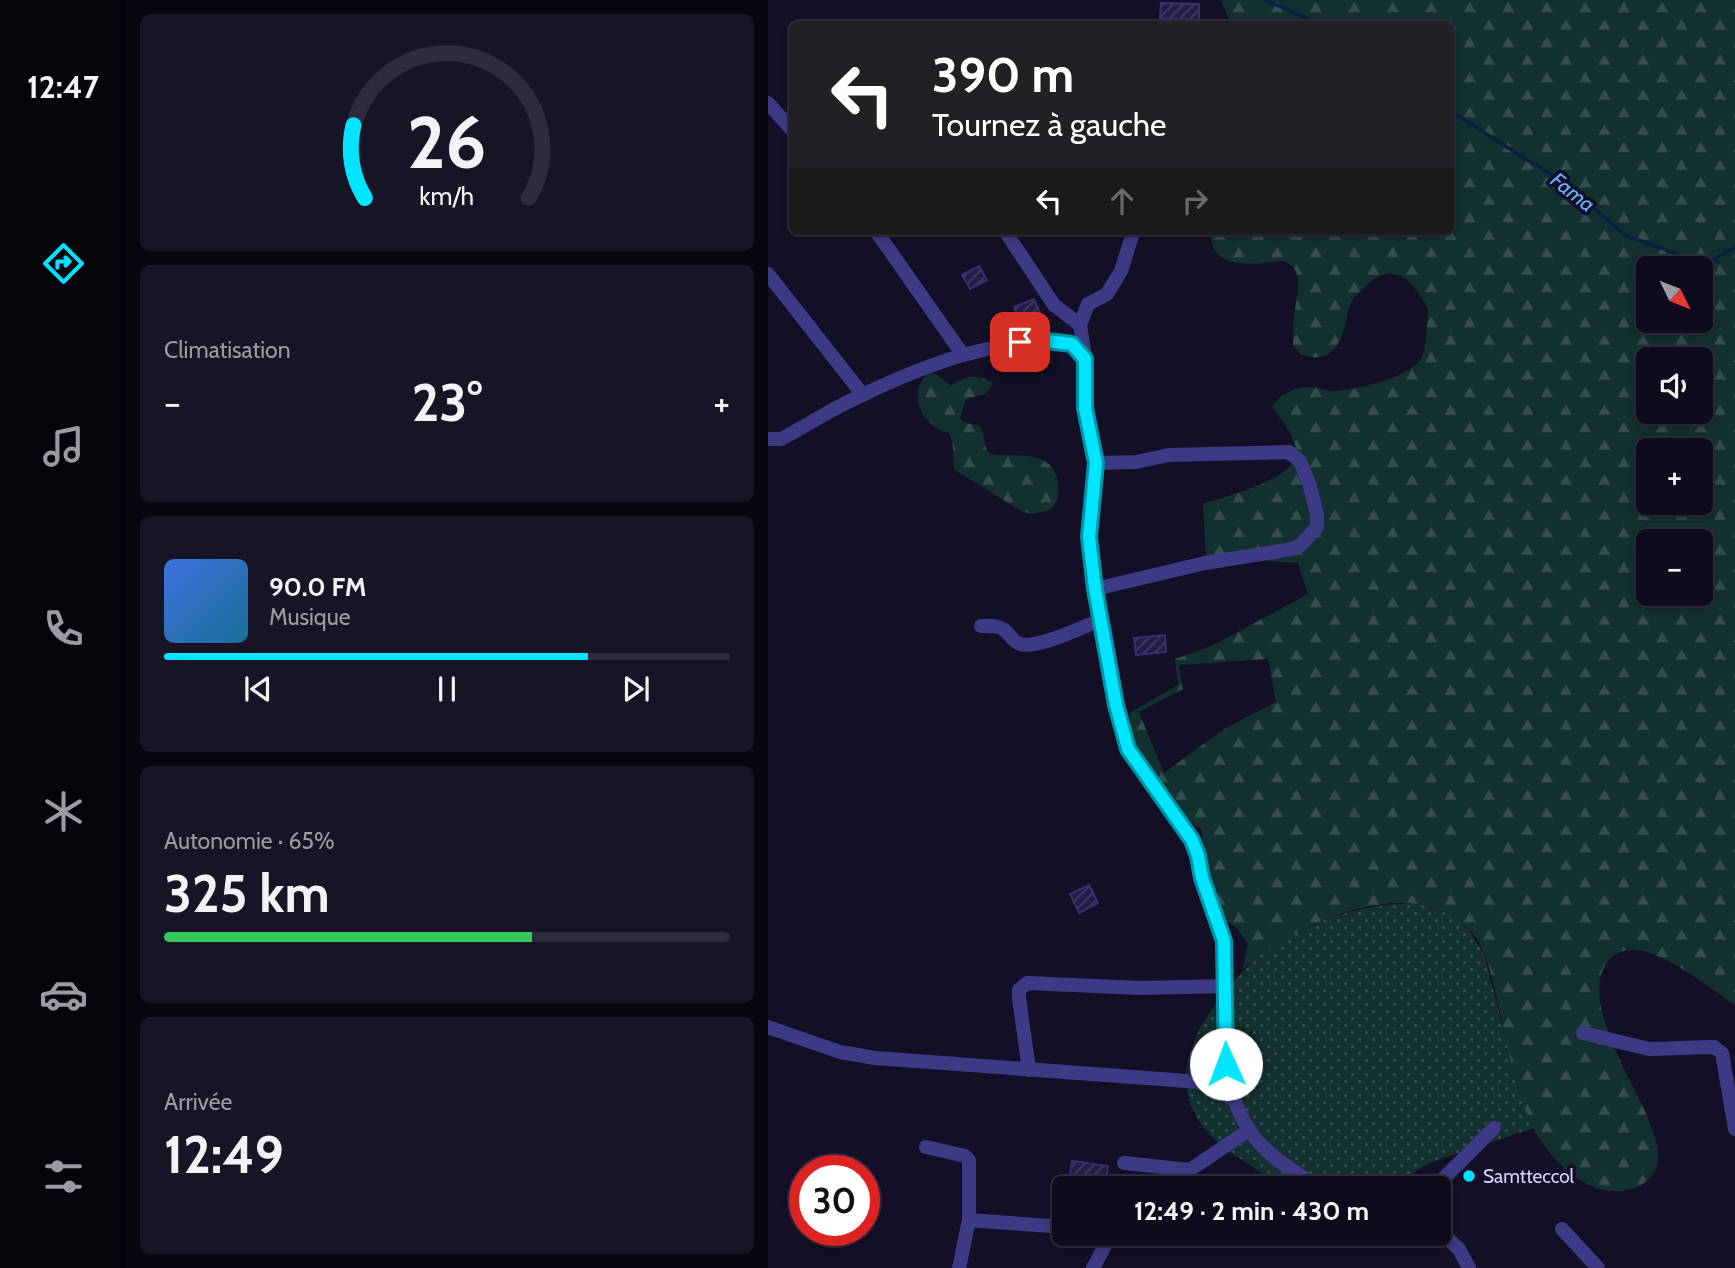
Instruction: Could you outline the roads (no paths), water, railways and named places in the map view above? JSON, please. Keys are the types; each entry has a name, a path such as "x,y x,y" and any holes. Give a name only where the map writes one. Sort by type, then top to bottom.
{"street":[{"path":"768,103 789,127"},
{"path":"879,235 963,355"},
{"path":"1008,235 1054,305 1080,325"},
{"path":"1132,235 1121,271 1107,294 1088,304 1080,325 1085,359 1085,408 1096,463 1089,537 1100,620 1116,705 1128,749 1186,831 1198,856 1202,878 1224,941 1228,1084 1249,1130 1263,1147 1300,1176"},
{"path":"768,274 863,395"},
{"path":"768,439 781,439 863,395 963,355 1020,342 1047,341 1072,344 1085,359"},
{"path":"1095,589 1205,562 1292,549 1308,540 1318,527 1310,486 1300,461 1289,452 1169,455 1136,462 1096,463"},
{"path":"981,626 997,626 1005,630 1015,642 1025,645 1062,635 1100,620"},
{"path":"1029,1070 1019,998 1019,990 1027,983 1141,988 1226,986"},
{"path":"768,1027 840,1052 875,1058 1228,1084"},
{"path":"1583,1033 1649,1049 1719,1049 1722,1053 1735,1129"},
{"path":"1446,1176 1494,1128"},
{"path":"1181,1176 1249,1130"},
{"path":"926,1147 965,1156 969,1160 969,1220 959,1268"},
{"path":"1124,1163 1190,1170"},
{"path":"969,1220 1052,1226"},
{"path":"1562,1229 1599,1268"},
{"path":"1451,1242 1459,1249 1469,1268"},
{"path":"1093,1268 1105,1246"}],"waterway":[{"name":"Fama","path":"1265,0 1313,21"},
{"name":"Fama","path":"1454,114 1566,184 1626,236 1679,256"},
{"name":"Fama","path":"1713,260 1735,247"}],"place":[{"name":"Samtteccol","path":"1469,1176"}]}
